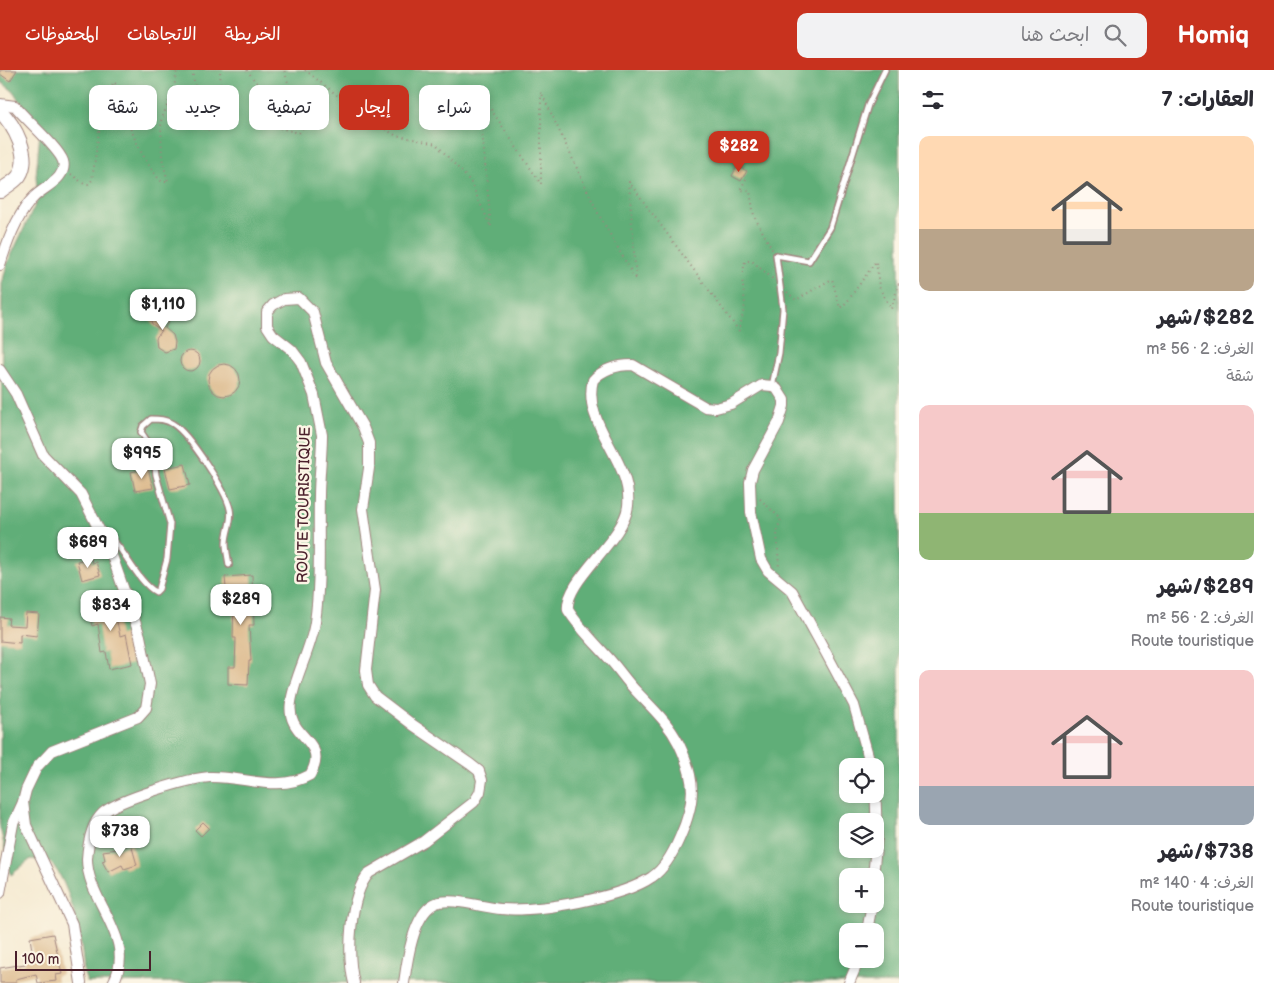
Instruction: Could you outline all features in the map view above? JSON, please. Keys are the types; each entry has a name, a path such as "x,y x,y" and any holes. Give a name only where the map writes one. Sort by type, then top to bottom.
{"main road":[{"path":"0,111 20,142 23,157 22,170 18,178 0,191"}],"street":[{"path":"0,104 15,106 56,151 63,160 64,168 59,177 32,199 11,234 0,265"},
{"name":"ROUTE TOURISTIQUE","path":"114,983 121,968 118,942 90,880 88,859 92,832 103,813 135,798 208,777 288,784 310,775 317,760 316,750 297,730 290,712 293,692 307,656 315,623 319,576 322,435 319,414 308,376 292,350 273,335 266,321 267,312 273,305 292,298 304,301 313,312 326,363 363,427 369,443 369,468 363,509 375,590 366,670 368,685 375,696 413,726 479,771 482,780 480,792 474,802 424,841 368,873 364,879 355,904 350,947 350,962 354,983"},
{"path":"404,983 416,930 426,910 432,904 446,901 516,910 582,901 641,883 652,877 668,859 678,840 692,804 692,782 686,760 664,719 635,690 568,610 568,601 573,589 601,553 625,516 628,506 620,467 593,408 593,380 602,372 624,365 632,365 711,408 731,404 757,386 772,386 784,400 779,422 753,470 750,497 761,559 768,571 792,591 854,705 869,758"},
{"path":"0,370 16,394 43,455 80,494 111,553 140,636 150,684 150,696 146,708 138,717 61,746 47,755 37,767 13,824 0,894"},
{"path":"23,802 26,825 72,924 81,983"},
{"path":"875,868 877,837 876,803"},
{"path":"849,983 855,968"}],"lane":[{"path":"772,386 779,353 783,309 778,284 776,255 809,261 830,228 868,104 885,70"},
{"path":"99,531 107,533 112,538 126,559 150,588 156,592 159,589 166,559 170,524 156,475 153,450 141,432 143,426 151,419 162,419 173,424 191,443 228,500 231,511 226,542 229,565"}],"path":[{"path":"64,168 84,184 89,184 92,180 102,110 108,103 113,82 121,88 126,97 125,114 153,173 162,182 168,182 162,158 161,122 174,88 177,70"},
{"path":"192,70 202,125 206,131 209,130 221,100 220,70"},
{"path":"247,70 258,85 272,126 299,133 302,128 284,70"},
{"path":"305,70 365,117 395,135 436,144 470,181 491,227 478,90 541,184 541,92 598,213 636,280 629,182 739,331 745,304 742,278 745,261 752,261 796,300 832,279 840,308 847,302 876,261 879,287 891,309 899,283"},
{"path":"746,179 740,190 750,191 754,216 776,255"},
{"path":"750,497 755,494 782,518 777,530 781,581"}],"green space":[{"path":"0,70 899,70 899,983 87,982 70,899 57,871 50,862 31,859 11,875 0,827 2,284 7,264 38,199 36,176 40,132 13,91 0,81"}],"building":[{"path":"0,70 17,70 10,81 0,74"},
{"path":"737,166 747,171 741,181 732,176"},
{"path":"162,309 168,312 170,318 165,328 173,335 175,342 174,349 165,352 157,347 156,338 161,330 152,324 150,318 153,312"},
{"path":"190,351 197,354 200,361 197,368 190,371 183,368 180,361 183,354"},
{"path":"224,364 235,369 240,380 235,391 224,396 213,391 208,380 213,369"},
{"path":"185,464 190,485 170,489 165,468"},
{"path":"148,468 153,488 135,491 131,472"},
{"path":"91,558 92,563 96,562 100,575 82,580 77,561"},
{"path":"252,575 254,625 249,625 251,661 249,661 248,685 228,684 228,667 235,667 236,638 233,638 234,600 227,600 225,577"},
{"path":"115,594 119,616 116,617 120,636 126,634 132,664 109,669 106,652 102,653 98,624 92,626 90,618 95,617 91,600"},
{"path":"26,613 39,614 37,636 20,634 20,643 0,641 0,617 9,618 8,625 25,626"},
{"path":"203,822 209,828 201,836 195,830"},
{"path":"131,844 137,865 124,869 122,865 108,872 102,861 105,860 103,851 118,849"},
{"path":"53,934 62,974 56,975 57,981 38,983 36,974 16,979 16,983 0,983 0,968 25,964 24,958 33,956 30,938"}]}
